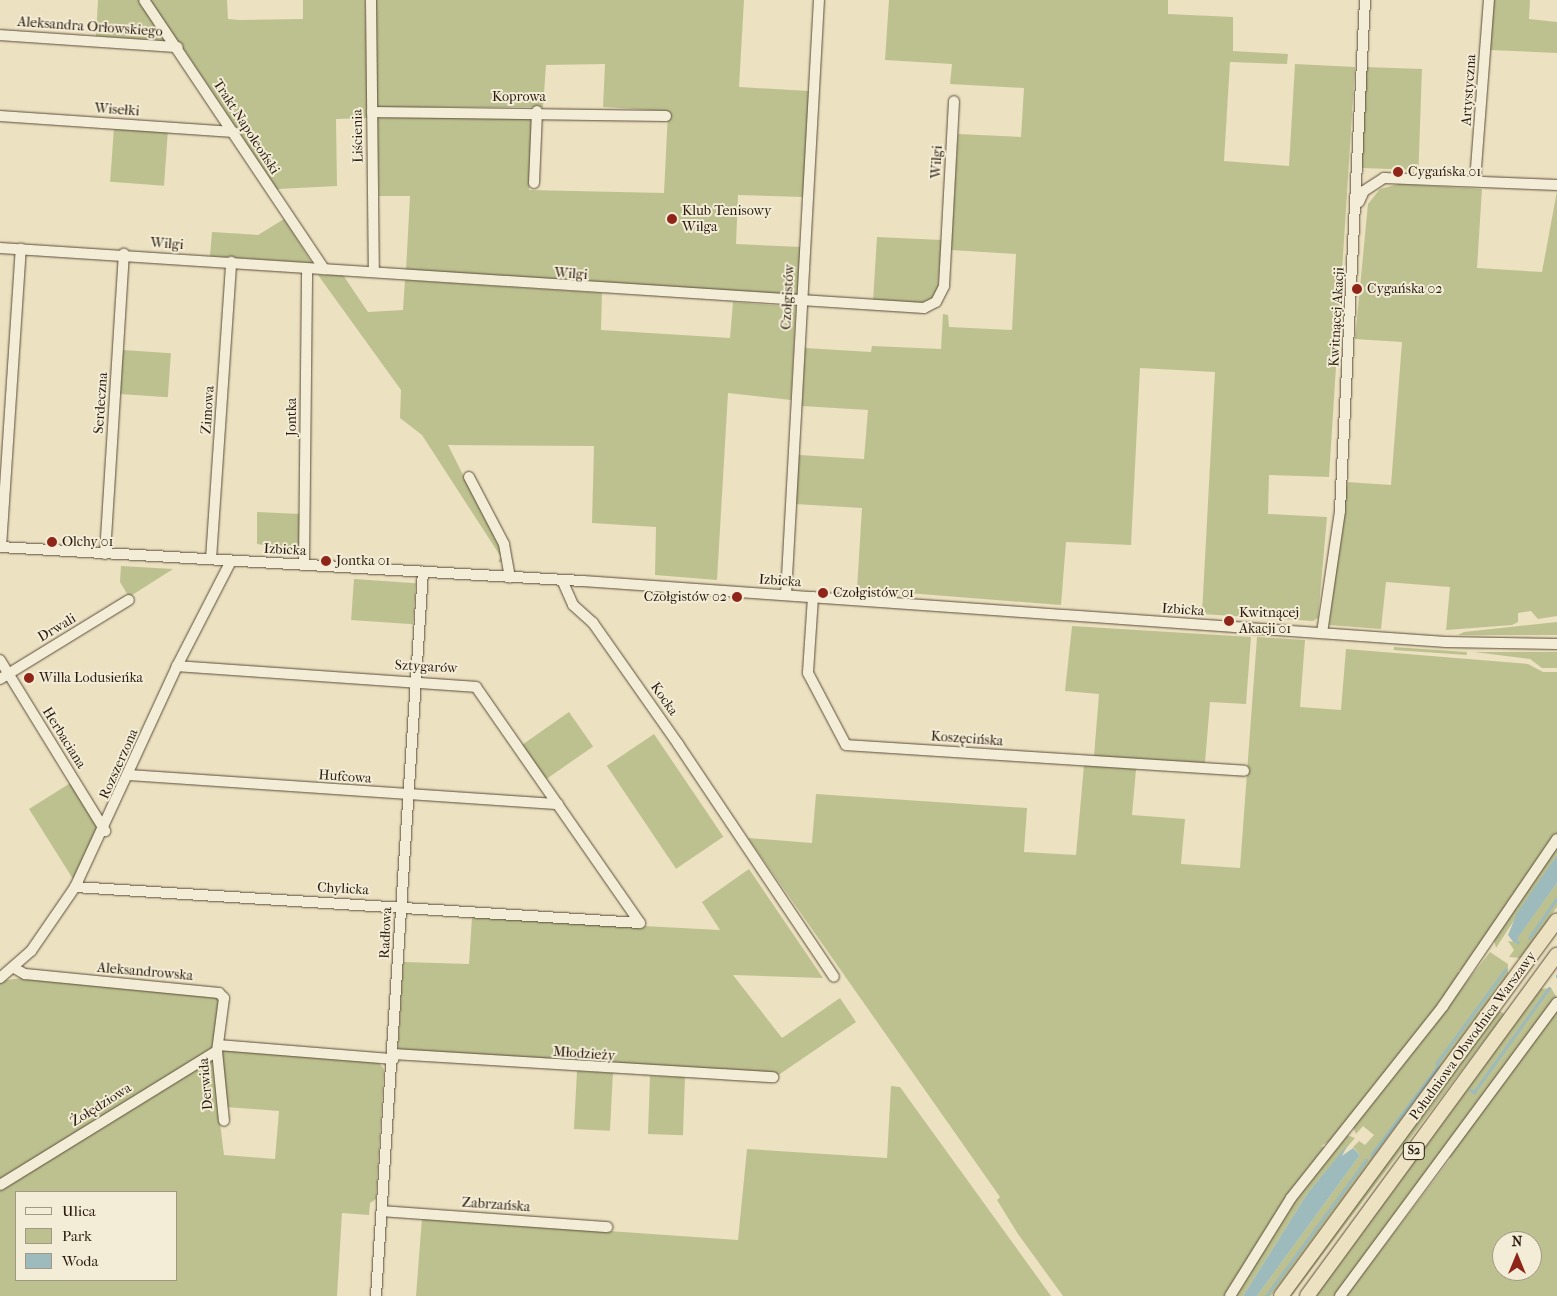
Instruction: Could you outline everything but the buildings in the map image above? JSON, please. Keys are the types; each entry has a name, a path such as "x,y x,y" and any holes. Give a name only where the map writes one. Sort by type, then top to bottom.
{"highway":[{"name":"Południowa Obwodnica Warszawy","path":"1281,1296 1557,920"},
{"name":"Południowa Obwodnica Warszawy","path":"1307,1296 1557,955"}],"street":[{"name":"Trakt Napoleoński","path":"144,0 178,47 232,132 324,269"},
{"name":"Liścienia","path":"371,0 374,272"},
{"name":"Czołgistów","path":"786,595 819,0"},
{"name":"Kwitnącej Akacji","path":"1322,633 1340,511 1357,205 1365,0"},
{"name":"Artystyczna","path":"1475,181 1488,0"},
{"name":"Aleksandra Orłowskiego","path":"0,35 178,47"},
{"name":"Wilgi","path":"0,248 124,254 307,269 801,302 924,308 940,297 954,101"},
{"name":"Koprowa","path":"372,112 537,111 666,116"},
{"path":"534,183 537,111"},
{"name":"Wisełki","path":"0,116 232,132"},
{"path":"1357,205 1364,191 1384,178 1557,185"},
{"path":"1,547 21,249"},
{"name":"Serdeczna","path":"105,554 124,254"},
{"name":"Zimowa","path":"212,559 231,262"},
{"name":"Jontka","path":"304,565 307,269"},
{"path":"469,477 504,544 510,577"},
{"name":"Izbicka","path":"1,547 562,580 1322,633 1557,644"},
{"name":"Rozszerzona","path":"0,978 14,968 75,887 105,831 177,666 231,561"},
{"name":"Radłowa","path":"376,1296 423,572"},
{"name":"Kocka","path":"562,580 572,605 593,623 834,977"},
{"name":"Koszęcińska","path":"813,597 808,673 846,745 1244,771"},
{"name":"Drwali","path":"4,677 129,600"},
{"name":"Herbaciana","path":"0,660 4,677 105,831"},
{"name":"Sztygarów","path":"177,666 416,680 476,687 640,923"},
{"name":"Hufcowa","path":"130,775 558,804"},
{"path":"1230,1296 1291,1198 1455,990 1557,839"},
{"name":"Chylicka","path":"75,887 401,906 640,923"},
{"name":"Aleksandrowska","path":"14,968 25,974 220,992 224,1001 218,1048"},
{"path":"1340,1296 1557,1003"},
{"name":"Młodzieży","path":"218,1048 773,1077"},
{"name":"Derwida","path":"218,1048 224,1121"},
{"name":"Żołędziowa","path":"0,1185 218,1048"},
{"name":"Zabrzańska","path":"382,1211 607,1227"}],"green space":[{"path":"98,0 227,0 228,19 239,20 303,19 303,0 365,0 368,118 336,119 337,186 277,189 179,42 96,36"},
{"path":"376,0 744,0 739,87 809,91 804,197 738,195 736,244 801,247 798,297 406,270 410,196 379,196 377,118 533,117 529,190 664,193 668,111 603,107 605,64 546,65 543,107 377,107"},
{"path":"889,0 1168,0 1168,14 1233,17 1233,51 1288,54 1287,64 1230,62 1224,161 1289,166 1295,64 1355,67 1329,477 1269,475 1268,514 1327,517 1318,618 1313,621 1202,614 1215,372 1140,368 1131,545 1066,542 1061,605 857,589 862,508 795,504 799,455 864,459 868,410 802,406 805,348 871,352 872,346 941,349 943,314 948,315 949,327 1012,330 1016,254 951,250 958,134 1021,137 1024,88 950,84 952,64 885,60"},
{"path":"1493,0 1530,0 1529,19 1557,22 1557,53 1490,50"},
{"path":"1365,67 1422,69 1418,170 1361,168"},
{"path":"114,127 168,131 164,186 110,182"},
{"path":"1399,184 1482,189 1477,268 1542,272 1557,191 1557,616 1538,619 1531,611 1518,613 1518,622 1512,625 1446,630 1450,587 1386,582 1381,629 1329,625 1347,482 1391,485 1402,342 1355,339 1368,204 1380,189"},
{"path":"284,219 312,263 210,256 212,232 258,235"},
{"path":"877,237 942,240 937,296 921,304 873,301"},
{"path":"318,275 343,275 368,312 403,310 405,280 602,293 601,330 730,338 733,302 796,307 791,400 728,393 717,580 655,575 656,527 592,523 594,446 448,445 507,562 498,562 501,557 422,435 400,418 401,390"},
{"path":"123,350 171,353 168,397 120,394"},
{"path":"257,512 300,514 299,550 257,544"},
{"path":"121,566 173,569 129,597 120,582"},
{"path":"354,579 416,583 413,624 351,620"},
{"path":"1557,622 1557,635 1458,635 1464,632"},
{"path":"1072,626 1251,637 1246,704 1210,702 1205,763 1094,756 1099,694 1065,691"},
{"path":"1257,637 1305,640 1300,707 1341,710 1346,649 1528,664 1543,672 1557,672 1557,835 1466,968 1458,971 1461,976 1332,1140 1321,1146 1326,1148 1225,1296 1063,1296 1018,1234 997,1200 1000,1197 748,838 812,843 816,794 1027,808 1024,852 1076,855 1084,765 1136,769 1132,815 1185,819 1181,864 1240,868"},
{"path":"1394,647 1467,652 1467,655 1394,650"},
{"path":"1474,652 1557,652 1557,668 1542,668 1530,659"},
{"path":"569,712 593,746 546,779 522,745"},
{"path":"654,734 723,837 676,869 607,766"},
{"path":"72,782 99,826 73,879 29,809"},
{"path":"1557,846 1557,855 1496,948 1494,940"},
{"path":"749,869 823,978 733,975 782,1038 840,998 856,1022 777,1076 403,1053 398,1047 403,962 469,964 472,917 720,930 702,902"},
{"path":"1557,883 1557,907 1520,958 1509,957 1514,950 1508,941 1514,942"},
{"path":"1490,952 1508,964 1508,974 1271,1296 1257,1296 1360,1155 1353,1147 1359,1141 1365,1145 1374,1135 1363,1126 1356,1134 1353,1127"},
{"path":"28,977 220,997 215,1047 0,1181 0,981"},
{"path":"1551,988 1557,998 1336,1296 1316,1296 1541,989"},
{"path":"1557,1008 1557,1296 1346,1296 1451,1158 1446,1157"},
{"path":"1500,1011 1504,1014 1292,1296 1288,1293"},
{"path":"219,1047 379,1063 384,1069 376,1199 370,1203 369,1215 342,1213 337,1296 0,1296 0,1187 212,1058 224,1155 275,1159 279,1111 226,1107"},
{"path":"577,1071 613,1073 610,1131 574,1129"},
{"path":"650,1076 685,1077 683,1135 648,1134"},
{"path":"891,1086 900,1087 1051,1296 416,1296 422,1218 738,1240 747,1149 887,1158"},
{"path":"1347,1135 1355,1138 1307,1194 1243,1296 1233,1296 1284,1214"}],"water":[{"path":"1557,855 1557,883 1514,943 1508,935 1517,913"},
{"path":"1348,1144 1342,1156 1353,1148 1360,1155 1257,1296 1243,1296 1307,1194"}],"waterway":[{"path":"1529,938 1557,898"},
{"path":"1436,1064 1505,970"},
{"path":"1471,1090 1474,1092 1549,988"},
{"path":"1371,1155 1438,1066"},
{"path":"1266,1296 1366,1160"}],"place":[{"name":"Cygańska 01","path":"1398,172"},
{"name":"Klub Tenisowy Wilga","path":"672,219"},
{"name":"Cygańska 02","path":"1357,289"},
{"name":"Olchy 01","path":"52,542"},
{"name":"Jontka 01","path":"326,561"},
{"name":"Czołgistów 01","path":"823,593"},
{"name":"Czołgistów 02","path":"737,597"},
{"name":"Kwitnącej Akacji 01","path":"1229,621"},
{"name":"Willa Lodusieńka","path":"29,678"}]}
